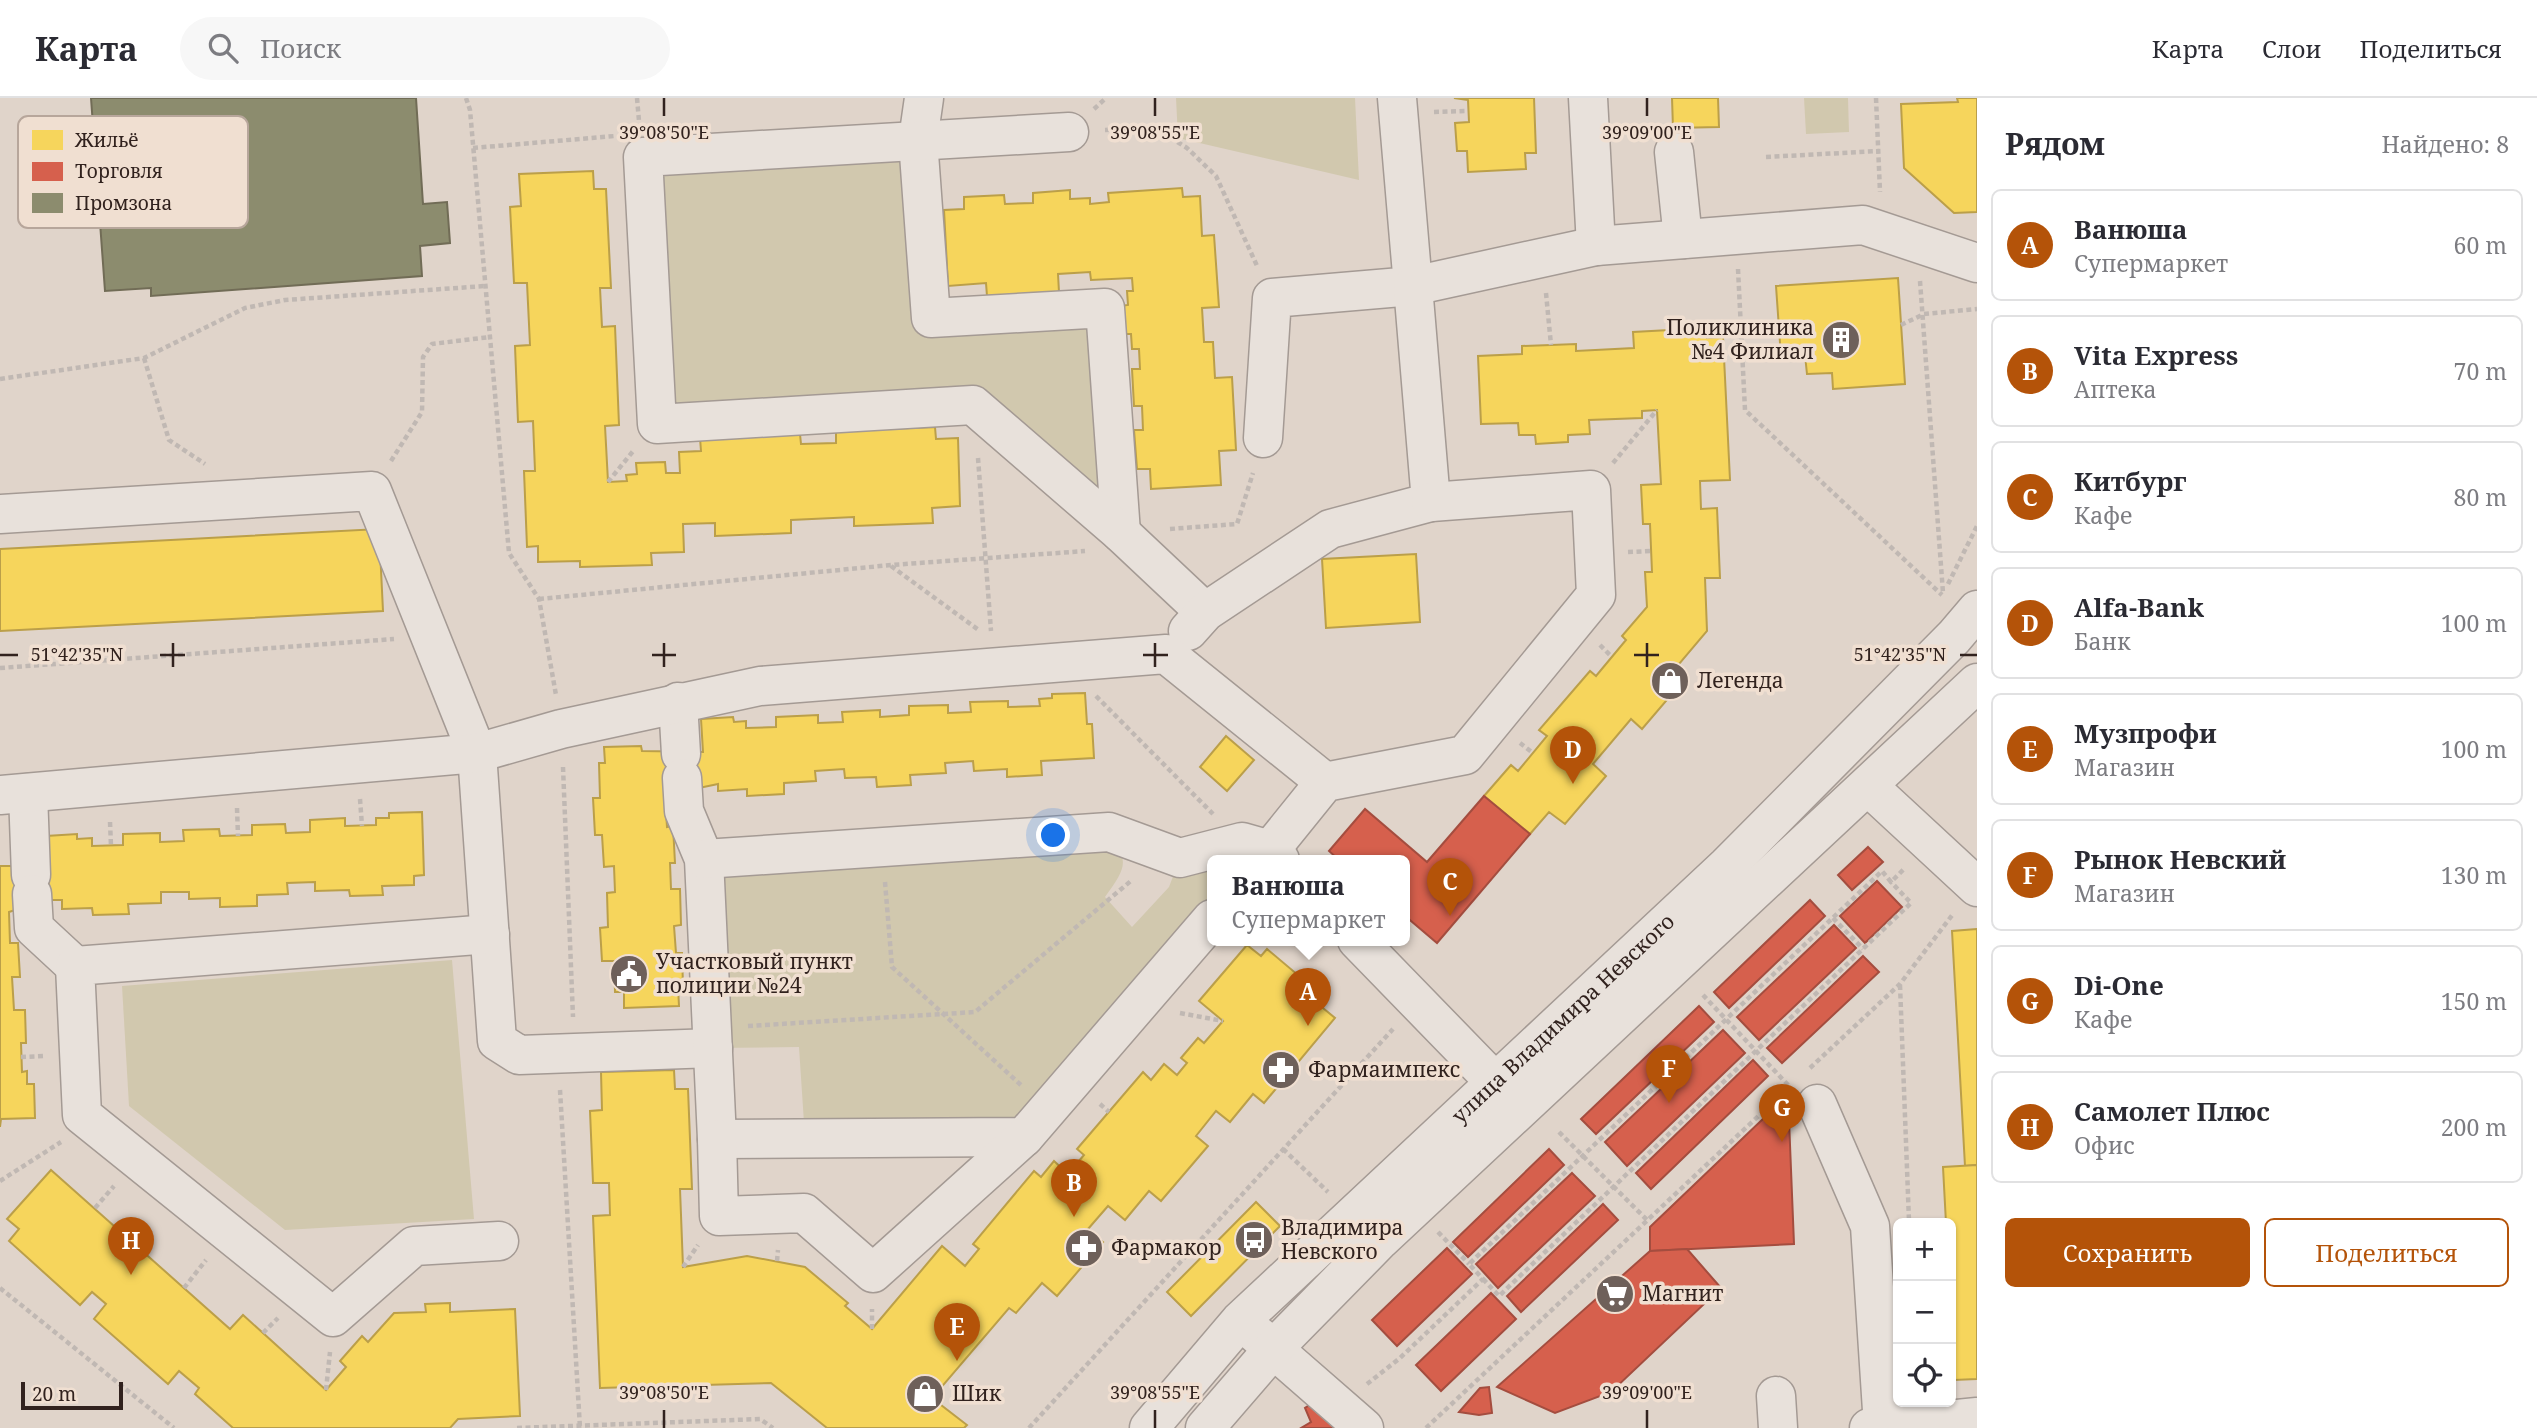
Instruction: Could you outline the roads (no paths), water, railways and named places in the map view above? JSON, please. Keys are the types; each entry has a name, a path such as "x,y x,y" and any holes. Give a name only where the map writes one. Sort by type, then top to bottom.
{"street":[{"path":"924,98 918,140 931,318 1105,308 1129,540"},
{"path":"1397,98 1431,502"},
{"path":"1588,98 1596,246"},
{"path":"1069,132 643,157 657,424 974,405 1129,540 1205,612"},
{"path":"1674,152 1683,239"},
{"path":"1263,438 1272,298 1413,286 1596,246 1863,225 1977,263"},
{"path":"499,1241 414,1245 333,1317 82,1115 75,966 34,928 31,885 14,794 477,753 561,729 760,686 1166,654 1205,612 1330,529 1431,502 1591,490 1596,595 1465,755 1325,782 1264,853 1230,855"},
{"path":"0,514 372,491 477,753 497,1041 519,1055 567,1053 712,1038"},
{"name":"улица Владимира Невского","path":"1149,1428 1240,1321 1727,866 1958,614"},
{"path":"1166,654 1325,782"},
{"name":"улица Владимира Невского","path":"1205,1428 1274,1348 1380,1240 1869,787 1977,683"},
{"path":"678,702 684,811 704,859 719,1216 804,1213 873,1273 1036,1123 1207,925"},
{"path":"1869,787 1975,887"},
{"path":"704,859 1109,832 1180,858 1207,856"},
{"path":"75,966 489,934"},
{"path":"1363,946 1494,1082"},
{"path":"1803,1095 1870,1226 1867,1351 1896,1426 1977,1417"},
{"path":"717,1139 1036,1123"},
{"path":"1240,1321 1351,1417"}],"place":[{"name":"Поликлиника №4 Филиал","path":"1841,340"},
{"name":"Легенда","path":"1670,681"},
{"name":"Alfa-Bank","path":"1573,784"},
{"name":"Китбург","path":"1450,916"},
{"name":"Участковый пункт полиции №24","path":"629,974"},
{"name":"Ванюша","path":"1308,1026"},
{"name":"Фармаимпекс","path":"1281,1070"},
{"name":"Рынок Невский","path":"1669,1103"},
{"name":"Di-One","path":"1782,1142"},
{"name":"Vita Express","path":"1074,1217"},
{"name":"Владимира Невского","path":"1254,1240"},
{"name":"Фармакор","path":"1084,1248"},
{"name":"Самолет Плюс","path":"131,1275"},
{"name":"Магнит","path":"1615,1294"},
{"name":"Музпрофи","path":"957,1361"},
{"name":"Шик","path":"925,1394"}]}
